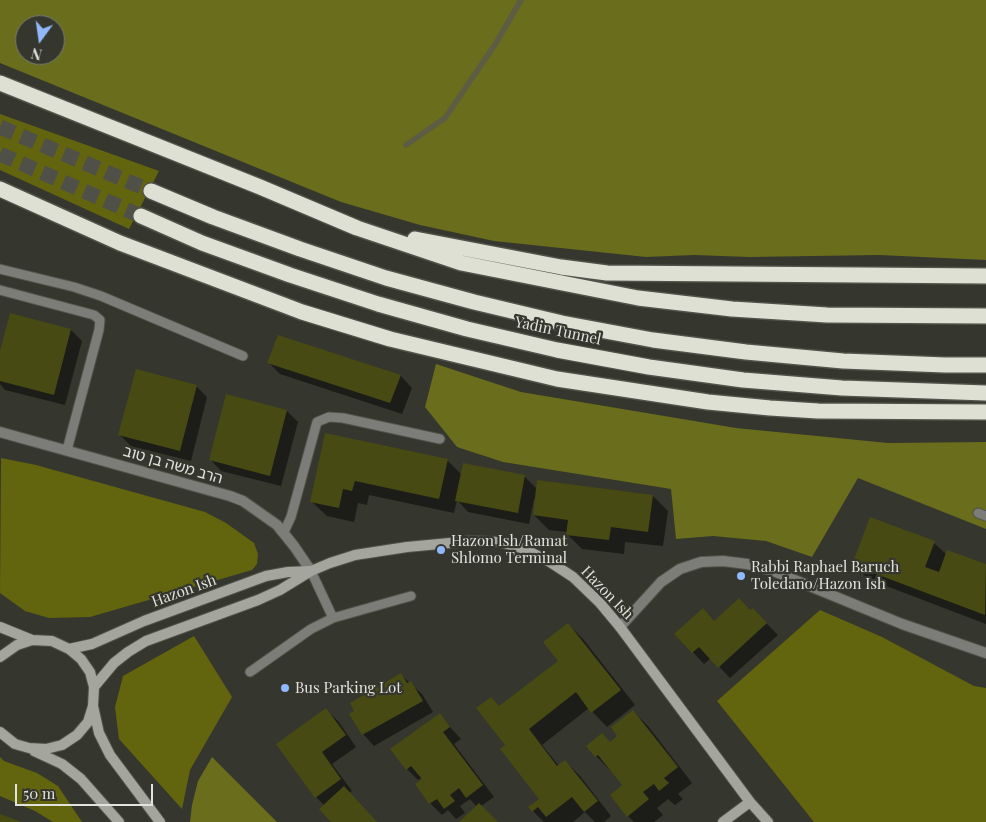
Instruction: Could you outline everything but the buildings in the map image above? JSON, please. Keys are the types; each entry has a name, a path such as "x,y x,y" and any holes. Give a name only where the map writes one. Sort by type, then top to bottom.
{"highway":[{"path":"0,83 357,228 461,263 638,298 732,310 827,315 986,316"},
{"path":"0,189 120,243 302,312 390,339 557,378 708,402 770,408 818,411 986,412"},
{"name":"Yadin Tunnel","path":"151,191 300,249 386,278 562,323 653,340 746,352 843,361 986,365"},
{"name":"Yadin Tunnel","path":"141,216 202,243 378,304 466,329 556,350 649,367 743,380 842,388 986,393"},
{"path":"357,228 561,267 607,273 986,276"}],"street":[{"name":"הרב משה בן טוב","path":"0,432 230,496 254,508 284,532 311,571"},
{"name":"Hazon Ish","path":"94,687 114,663 146,641 258,600 280,590 311,571 355,555 460,542 500,542 536,554 562,569 600,603 620,627 750,802 768,822"},
{"path":"620,627 661,582 680,569 701,562 723,561 747,564 773,571 902,624 986,653"},
{"name":"Hazon Ish","path":"69,649 92,644 144,621 266,576 288,572 311,571"},
{"path":"0,626 32,640 52,641 69,649 81,659 90,672 94,687 93,706 88,722 77,735 62,744 46,749 29,748"},
{"path":"0,657 17,645 32,640"},
{"path":"93,706 99,733 110,755 160,822"},
{"path":"0,732 15,744 29,748 62,764 81,779 119,822"},
{"path":"723,822 750,802"}],"lane":[{"path":"0,269 74,287 101,296 243,356"},
{"path":"0,290 94,315 100,320 67,450"},
{"path":"284,532 291,517 317,422 329,417 342,418 440,439"},
{"path":"311,571 333,618"},
{"path":"250,672 310,629 333,618 411,596"}],"shaded area":[{"path":"0,0 986,0 986,260 879,255 749,257 694,255 646,257 494,241 420,225 341,202 0,63"},
{"path":"0,114 159,171 129,229 0,170"},
{"path":"436,364 521,392 736,428 888,443 986,442 986,529 858,478 812,557 766,541 713,536 676,539 671,489 503,462 457,447 425,407"},
{"path":"1,458 36,465 205,512 226,523 254,543 258,554 257,564 252,570 90,617 49,618 25,611 0,593"},
{"path":"820,610 882,637 974,686 986,688 986,822 814,822 717,701"},
{"path":"194,636 232,697 190,770 182,809 119,739 115,707 123,676"},
{"path":"0,757 4,761 37,773 58,786 82,822 53,822 35,811 0,796"},
{"path":"212,757 277,822 190,822 198,781"}],"waterway":[{"path":"406,145 445,118 496,43 521,0"}],"tunnel":[{"path":"0,127 151,191"},
{"path":"0,154 141,216"}],"place":[{"name":"Hazon Ish/Ramat Shlomo Terminal","path":"441,550"},
{"name":"Rabbi Raphael Baruch Toledano/Hazon Ish","path":"741,576"},
{"name":"Bus Parking Lot","path":"285,688"}]}
